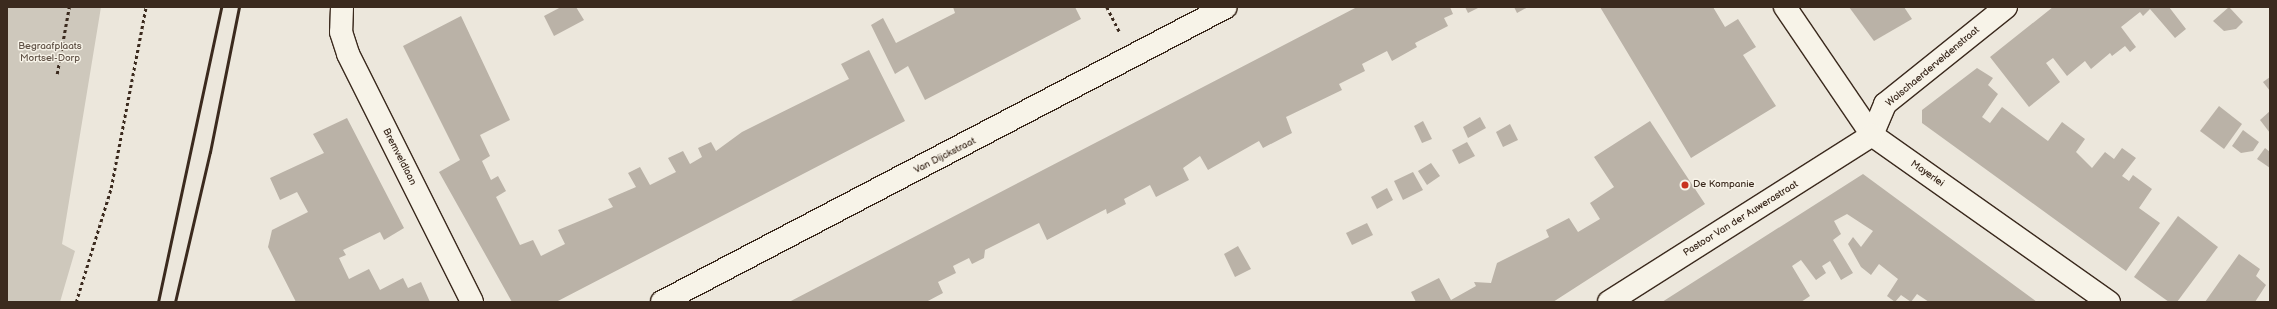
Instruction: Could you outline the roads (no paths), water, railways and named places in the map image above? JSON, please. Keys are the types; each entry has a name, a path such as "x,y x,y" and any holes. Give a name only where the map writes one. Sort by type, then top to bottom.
{"street":[{"name":"Bremveldlaan","path":"342,7 342,32 348,54 472,302"},
{"name":"Van Dijckstraat","path":"662,302 1226,7"},
{"name":"Mayerlei","path":"1785,7 1872,135 2109,302"},
{"name":"Wolschaerderveldenstraat","path":"1872,135 1885,104 2006,7"},
{"name":"Pastoor Van der Auwerastraat","path":"1609,302 1872,135"}],"railway":[{"path":"158,302 221,7"},
{"path":"175,302 210,152 239,7"}],"place":[{"name":"De Kompanie","path":"1685,185"}],"park label":[{"name":"Begraafplaats Mortsel-Dorp","path":"50,52"}]}
